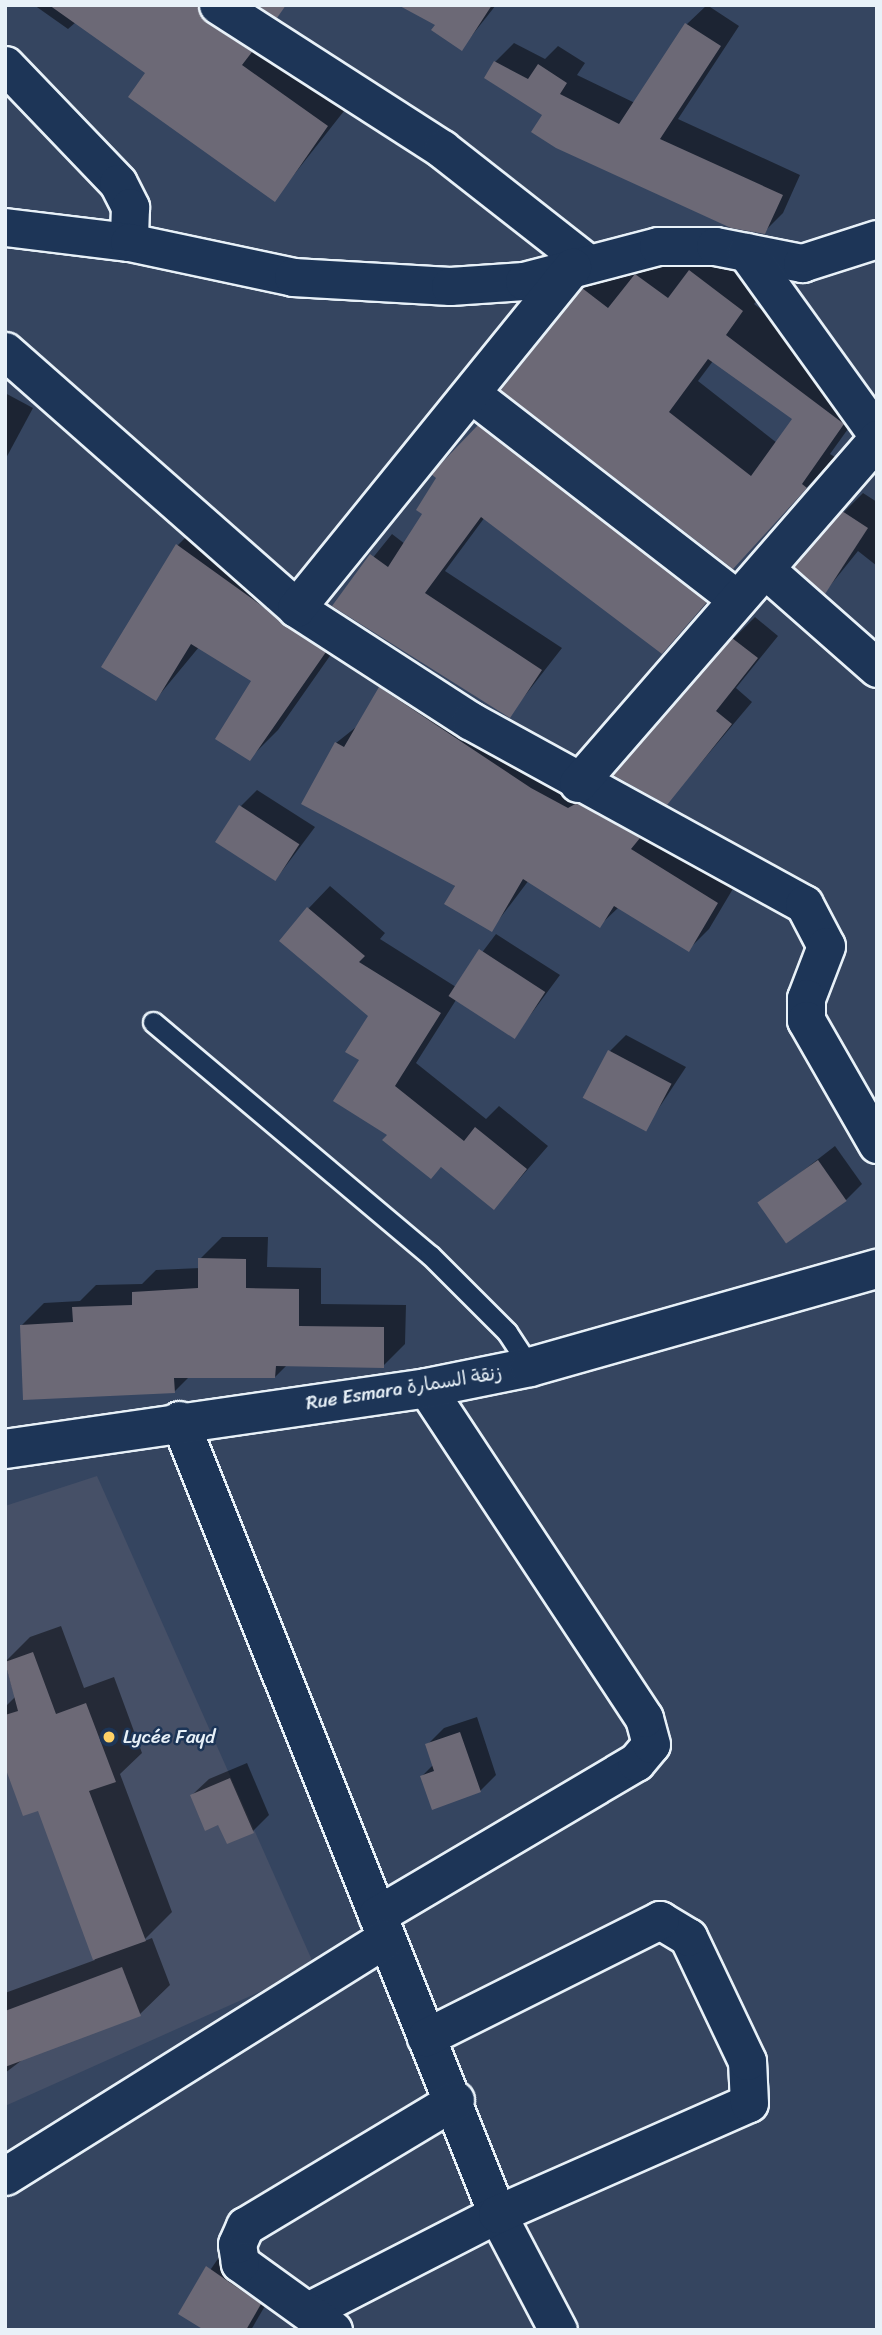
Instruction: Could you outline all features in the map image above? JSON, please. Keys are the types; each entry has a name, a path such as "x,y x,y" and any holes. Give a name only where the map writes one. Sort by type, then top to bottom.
{"street":[{"path":"218,5 442,149 578,264"},
{"path":"5,65 118,183 130,206 129,242"},
{"path":"5,227 129,242 251,271 373,284 494,285 658,246 746,252 802,263 877,239"},
{"path":"578,783 736,598 766,570 877,436 746,252"},
{"path":"296,608 578,264"},
{"path":"5,351 296,608 578,783 804,904 826,946 806,998 806,1020 877,1144"},
{"path":"473,395 736,598"},
{"path":"766,570 877,668"},
{"name":"Rue Esmara زنقة السمارة","path":"11,1442 426,1388 530,1367 877,1269"},
{"path":"5,2176 381,1926 636,1762 651,1744 644,1718 426,1388"},
{"path":"179,1420 426,2037 455,2100 497,2214 558,2330"},
{"path":"426,2037 660,1920 688,1937 747,2061 750,2103 733,2116 497,2214 320,2321 240,2263 237,2244 245,2226 455,2100"}],"lane":[{"path":"153,1022 430,1255 507,1332 530,1367"}],"shaded area":[{"name":"Lycée Fayd","path":"97,1476 315,1967 5,2106 5,1506"}],"building":[{"path":"49,5 197,5 206,22 252,52 242,65 328,126 275,202 128,97 145,73"},
{"path":"257,5 286,5 277,18"},
{"path":"398,5 492,5 462,51 431,30 435,25"},
{"path":"685,23 721,46 660,139 783,195 765,234 731,228 556,148 531,132 542,115 484,78 494,61 528,79 538,64 567,83 560,94 619,124"},
{"path":"689,270 743,311 726,335 844,424 802,484 807,488 733,569 501,390 582,288 608,308 635,274 668,298","holes":["708,359 792,419 751,476 669,412"]},
{"path":"478,425 707,602 662,654 481,517 425,593 542,670 510,718 332,606 370,554 388,567 422,514 416,510 436,478 431,474"},
{"path":"842,511 868,528 825,594 794,567"},
{"path":"176,544 326,652 250,761 215,739 251,681 191,644 156,701 101,667"},
{"path":"732,638 758,658 716,711 732,724 667,805 613,775"},
{"path":"379,687 531,788 568,808 577,803 640,838 631,849 718,903 689,952 614,906 600,928 523,879 492,932 444,904 455,886 301,804 335,742 344,747"},
{"path":"239,805 299,844 275,881 215,842"},
{"path":"307,907 365,956 359,962 441,1013 395,1086 464,1141 475,1127 527,1169 494,1210 441,1167 431,1179 382,1140 387,1135 333,1101 359,1060 345,1052 368,1016 279,941"},
{"path":"479,949 545,992 515,1039 449,996"},
{"path":"608,1050 672,1084 646,1131 583,1098"},
{"path":"818,1160 847,1201 786,1243 757,1202"},
{"path":"198,1258 246,1259 246,1288 299,1289 299,1326 384,1327 384,1368 276,1366 275,1378 174,1378 175,1393 23,1400 20,1325 73,1322 72,1307 132,1305 132,1292 198,1288"},
{"path":"33,1652 56,1714 86,1703 116,1782 89,1791 146,1941 93,1960 38,1811 23,1816 5,1767 5,1715 18,1711 5,1662"},
{"path":"460,1732 481,1792 432,1810 420,1776 434,1771 425,1744"},
{"path":"230,1778 254,1833 227,1844 218,1825 205,1831 190,1795"},
{"path":"122,1967 141,2016 5,2067 5,2011"},
{"path":"206,2266 261,2304 246,2330 204,2330 178,2314"}],"place":[{"name":"Lycée Fayd","path":"109,1737"}]}
